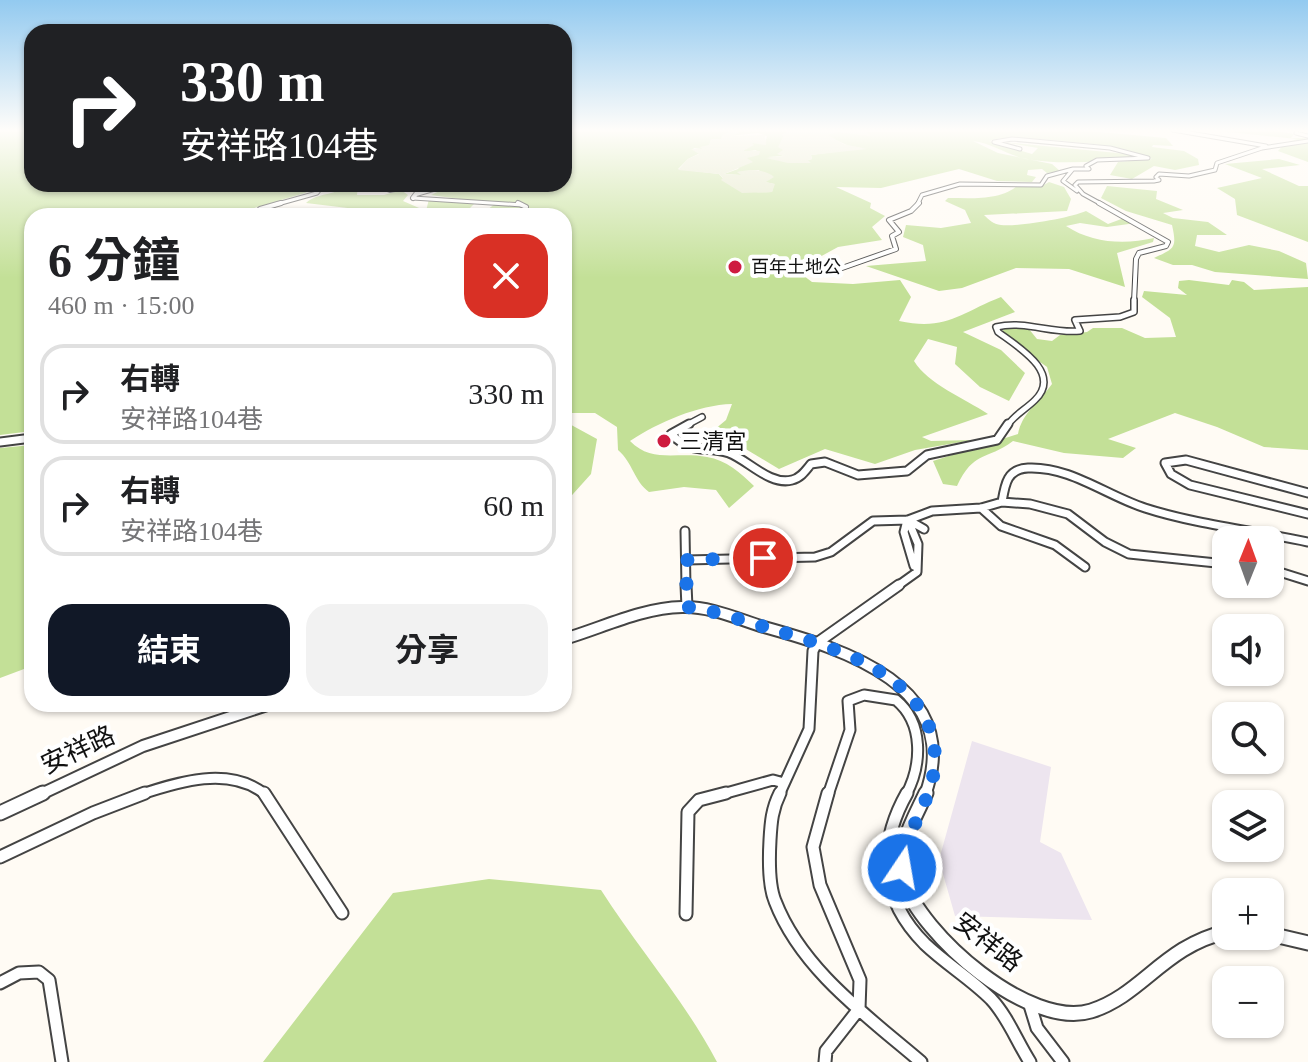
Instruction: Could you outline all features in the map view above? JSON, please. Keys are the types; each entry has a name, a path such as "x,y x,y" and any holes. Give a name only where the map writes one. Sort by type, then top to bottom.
{"street":[{"path":"823,265 820,267 842,268 896,249 892,236 899,232 889,220 914,209 922,200 922,195 960,184 1041,185 1045,180"},
{"path":"702,417 671,434 692,451 723,451 768,475 788,480 804,474 811,464 825,462 858,475 907,471 927,455 997,440 1016,414 1040,395 1043,385 1042,370 1035,361 998,332 996,327 1021,321 1068,333 1080,331 1075,320 1079,318 1120,317 1134,312 1136,259 1139,253 1166,246 1168,242 1083,194 1064,180"},
{"path":"1083,194 1075,185 1078,182 1159,180"},
{"path":"264,208 318,192"},
{"path":"413,198 423,192"},
{"path":"413,198 518,203 525,208"},
{"path":"0,442 24,439"},
{"path":"1308,493 1186,460 1165,463 1166,470 1174,478 1190,485 1308,514"},
{"path":"1002,502 1005,481 1012,472 1028,468 1060,472 1145,508 1308,542"},
{"path":"686,560 815,557 831,552 873,521 908,520 932,511 981,508 1002,502 1030,504 1068,514 1105,542 1129,554 1212,563"},
{"path":"981,508 1001,526 1055,545 1085,567"},
{"path":"908,520 924,529"},
{"path":"908,520 904,532 917,572 817,643 813,651 809,729 772,809 769,854 774,899 806,956 859,1009 921,1062"},
{"path":"685,531 687,607"},
{"path":"1284,573 1308,581"},
{"name":"安祥路","path":"572,636 656,610 687,607 817,643 880,670 908,695 924,716 933,746 934,773 901,854 905,886 912,903 945,943 972,966 1028,1000 1052,1010 1084,1014 1112,1001 1184,945 1212,936"},
{"path":"825,1062 826,1051 859,1009 860,980 820,885 813,847 817,825 850,730 848,701 854,696 895,699 907,711 920,757 919,772 888,835 885,860 895,898 929,950 991,999 1004,1015 1030,1062"},
{"name":"安祥路","path":"0,813 143,746 246,712"},
{"path":"0,857 126,799 161,787 197,778 240,778 265,793 342,913"},
{"path":"686,914 688,812 691,805 699,800 773,780 784,783"},
{"path":"1284,937 1308,943"},
{"path":"0,983 19,973 39,972 49,980 62,1062"},
{"path":"1028,1000 1033,1023 1063,1062"}],"shaded area":[{"path":"972,741 1051,767 1040,842 1061,853 1092,920 955,916 939,860"}],"green space":[{"path":"0,180 24,180 24,192 306,192 254,208 24,208 24,432 0,435"},
{"path":"572,180 725,180 742,190 772,192 774,184 764,180 916,180 881,188 836,187 871,203 870,208 885,216 872,227 882,240 838,247 796,270 812,282 853,284 900,280 911,297 899,321 942,322 1001,297 1015,312 963,332 1001,350 1025,373 1009,401 980,387 955,364 957,347 928,339 914,361 920,369 937,384 988,414 922,437 931,441 973,440 915,450 875,464 825,449 779,469 714,430 726,420 732,404 679,416 630,441 638,448 657,455 697,456 721,461 754,486 729,508 716,490 684,487 649,492 618,450 617,427 595,413 572,413 572,208 490,208 495,204 431,195 437,192 572,192"},
{"path":"721,180 770,180 766,182 775,184 772,192 742,193"},
{"path":"992,180 1034,180 1032,182"},
{"path":"1255,180 1285,180 1299,186 1308,186 1308,242 1237,215 1235,199 1217,188"},
{"path":"1049,182 1064,187 1071,199 1067,211 984,215 996,224 1009,225 1057,219 1086,211 1108,224 1124,218 1136,223 1107,227 1080,223 1066,226 1086,236 1108,241 1154,238 1153,242 1117,253 1125,287 1069,269 1016,268 962,288 939,291 866,266 926,261 923,245 903,237 906,225 941,228 971,223 965,210 945,201 948,198 994,196 1018,185 1042,186"},
{"path":"1107,186 1157,191 1156,199 1183,210 1163,213 1173,218 1208,222 1227,235 1197,235 1195,246 1219,252 1249,245 1279,251 1306,263 1308,279 1215,272 1192,265 1173,265 1154,258 1173,246 1172,225 1126,211 1101,198"},
{"path":"332,192 384,195 404,192 408,195 403,201 419,208 348,208 306,203"},
{"path":"429,199 474,204 470,208 427,208"},
{"path":"1232,280 1244,282 1254,290 1308,287 1308,450 1264,447 1175,413 1108,439 1136,448 1123,458 1064,453 1013,441 975,461 957,486 943,484 933,461 1018,434 1027,414 1052,384 1047,367 1003,335 1003,330 1024,323 1037,339 1052,341 1060,335 1087,332 1093,328 1122,328 1145,338 1176,337 1170,318 1142,297 1144,291 1187,295 1178,288 1179,281 1229,285"},
{"path":"572,425 597,439 591,474 572,495"},
{"path":"24,446 24,669 0,678 0,448"},
{"path":"489,879 601,890 691,1018 717,1062 263,1062 393,893"}],"place":[{"name":"百年土地公","path":"735,267"},
{"name":"三清宮","path":"664,441"}],"route":[{"path":"763,558 686,560 687,607 703,609 843,652 880,670 908,695 924,716 935,756 934,773 901,854 902,868"}]}
